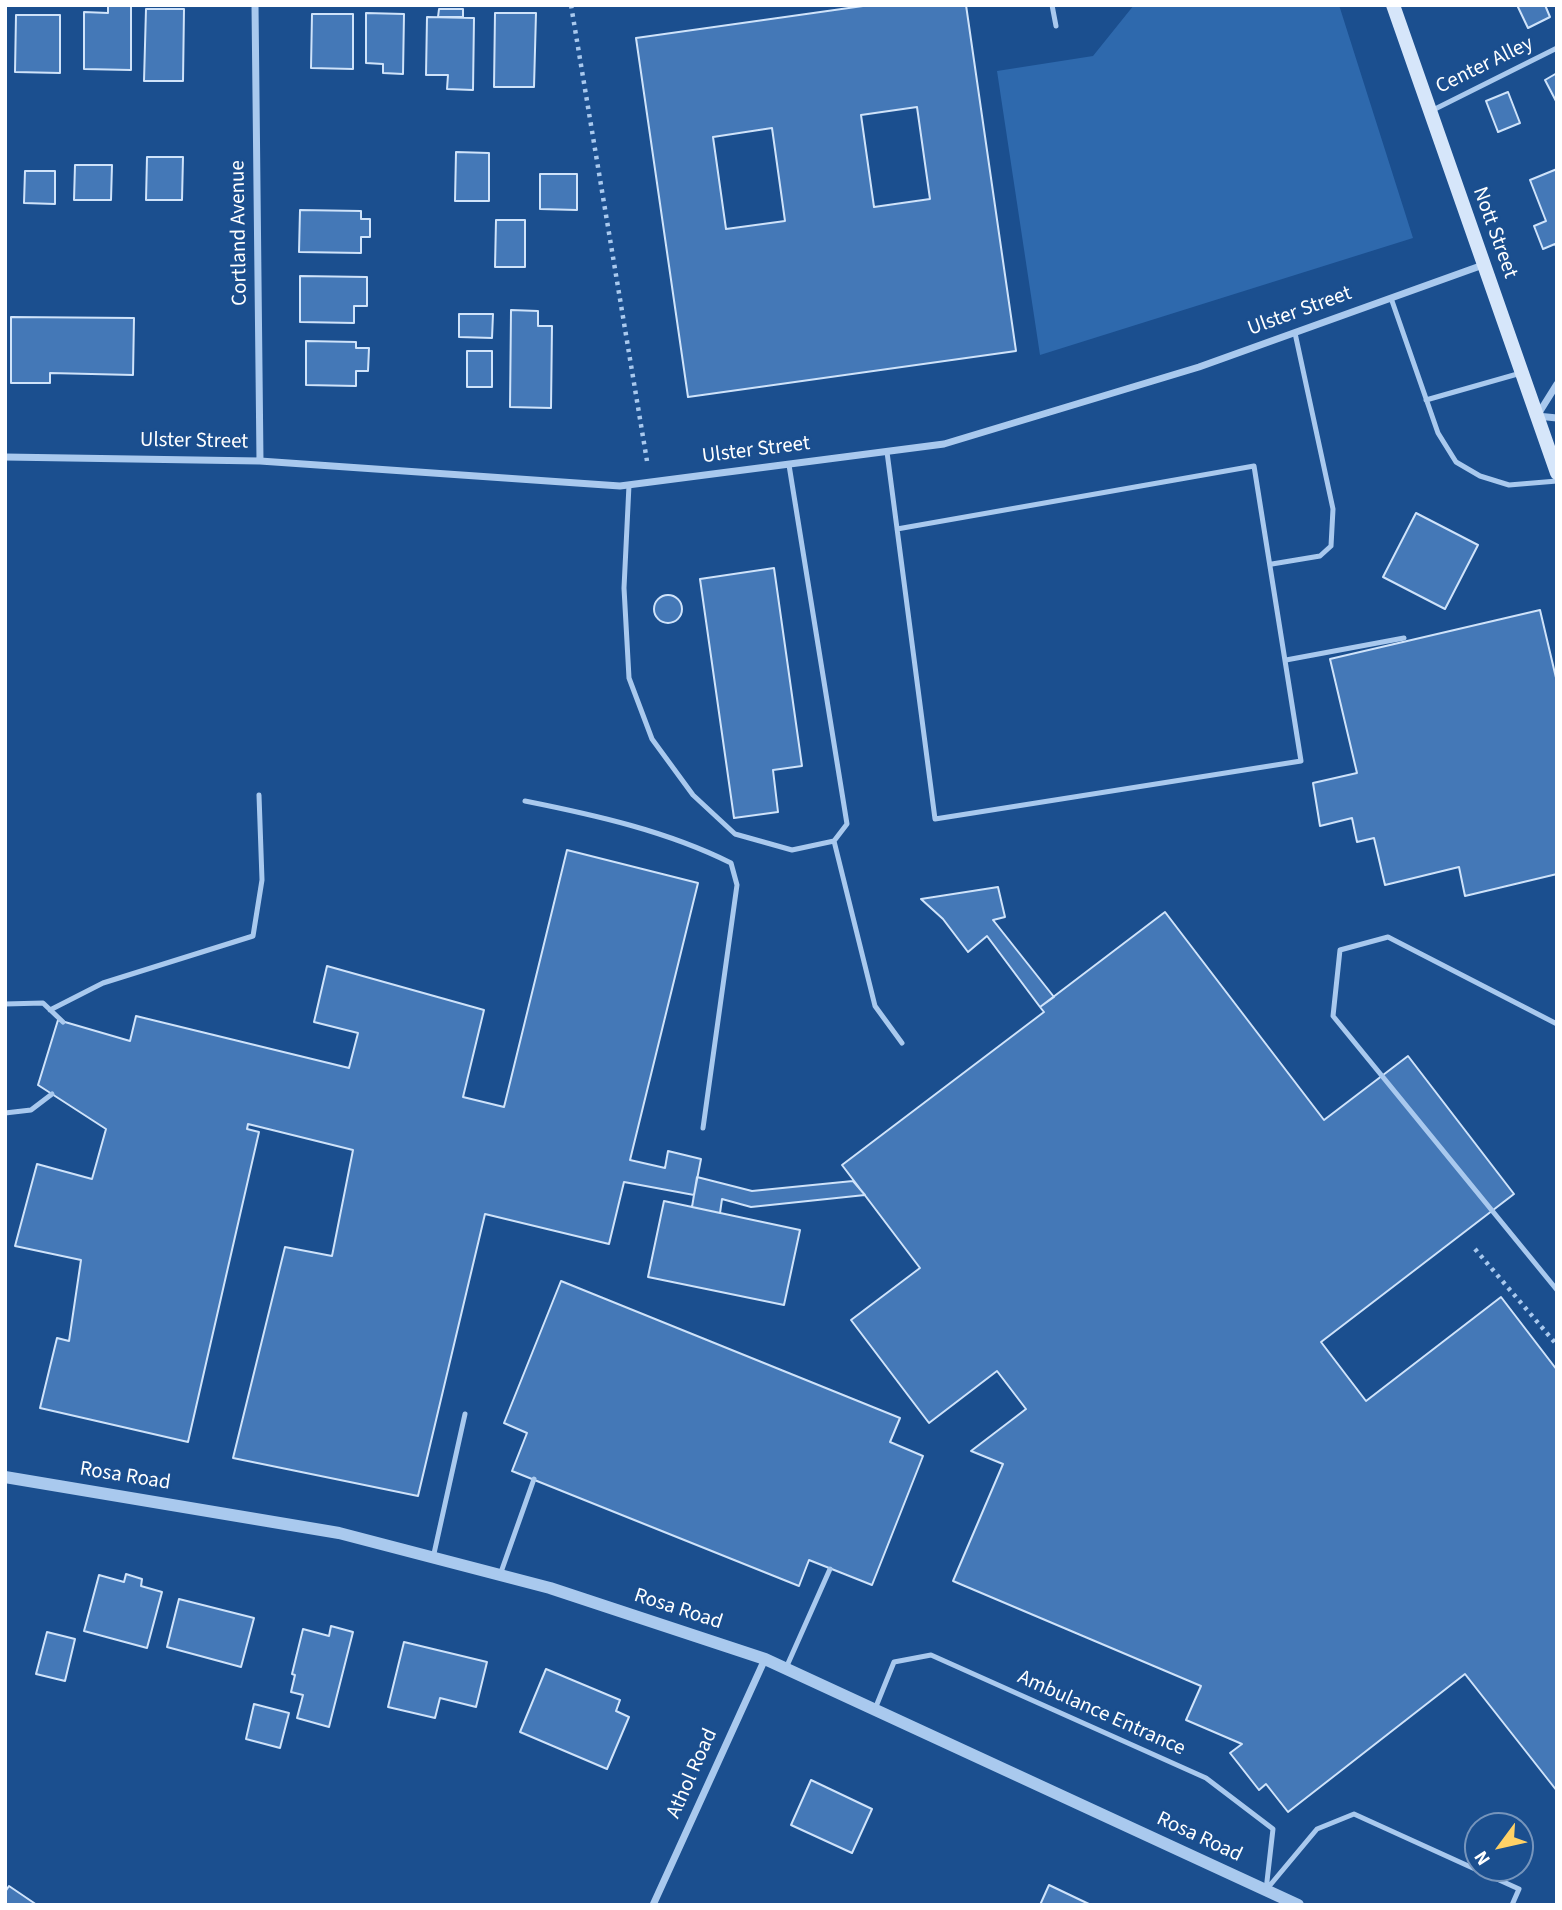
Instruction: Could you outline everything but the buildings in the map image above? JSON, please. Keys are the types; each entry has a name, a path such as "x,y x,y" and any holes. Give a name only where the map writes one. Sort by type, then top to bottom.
{"main road":[{"name":"Nott Street","path":"1393,5 1428,112 1557,473"}],"street":[{"name":"Cortland Avenue","path":"255,5 260,461"},
{"name":"Ulster Street","path":"5,457 260,461 629,485 887,452 944,444 1199,367 1483,265"},
{"path":"1557,384 1537,416 1557,418"},
{"name":"Rosa Road","path":"5,1477 339,1532 550,1588 765,1659 1298,1905"},
{"name":"Athol Road","path":"653,1905 765,1659"}],"lane":[{"path":"1052,5 1056,26"},
{"name":"Center Alley","path":"1428,112 1557,48"},
{"path":"1391,298 1438,433 1457,462 1480,476 1509,485 1557,481"},
{"path":"1272,564 1320,555 1331,546 1333,509 1295,332"},
{"path":"1426,400 1521,373"},
{"path":"887,452 897,529 935,819 1301,761 1272,564 1254,466 897,529"},
{"path":"629,485 624,588 629,678 652,739 693,794 735,834 792,850 834,841 847,824 789,464"},
{"path":"1286,660 1404,638"},
{"path":"50,1010 103,983 253,936 262,880 259,795"},
{"path":"525,801 592,815 697,846 732,863 737,885 704,1128"},
{"path":"834,841 875,1006 902,1043"},
{"path":"1557,1024 1388,937 1340,950 1333,1016 1557,1290"},
{"path":"5,1004 43,1003 64,1022"},
{"path":"5,1113 31,1110 52,1094"},
{"path":"433,1558 466,1414"},
{"path":"499,1575 534,1479"},
{"path":"786,1668 830,1569"},
{"name":"Ambulance Entrance","path":"875,1709 894,1662 932,1655 1206,1778 1273,1829 1266,1890"},
{"path":"1266,1890 1317,1829 1354,1814 1519,1889 1512,1905"}],"path":[{"path":"571,5 650,482"},
{"path":"1475,1249 1556,1346"}],"shaded area":[{"path":"1134,5 1339,5 1413,238 1040,355 997,71 1093,56"}]}
